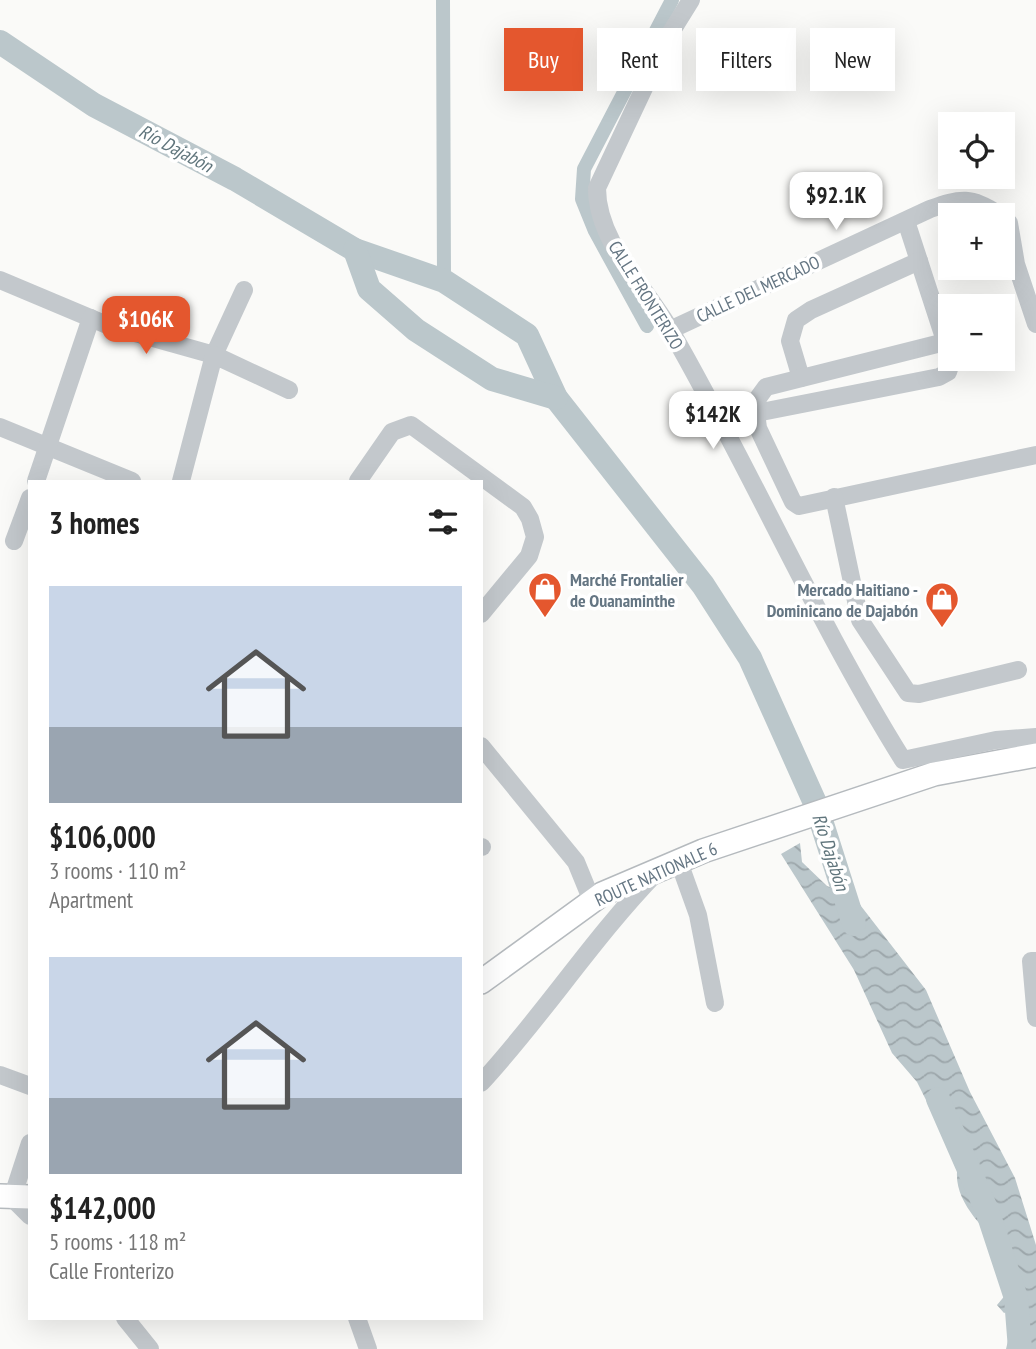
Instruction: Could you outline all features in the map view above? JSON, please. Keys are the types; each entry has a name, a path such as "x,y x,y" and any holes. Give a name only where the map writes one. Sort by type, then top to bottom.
{"main road":[{"name":"ROUTE NATIONALE 6","path":"483,981 592,901 679,862 729,842 934,774 1036,755"}],"street":[{"name":"CALLE FRONTERIZO","path":"691,0 668,37 597,188 597,206 610,239 670,330 863,697 903,760 996,740 1036,737"},
{"name":"CALLE DEL MERCADO","path":"949,203 957,200 981,203"},
{"name":"CALLE DEL MERCADO","path":"670,330 938,207"},
{"path":"906,220 938,319"},
{"name":"CALLE DEL MERCADO","path":"1015,258 1036,324"},
{"path":"801,378 790,341 796,320 811,310 919,261"},
{"path":"0,280 91,318 214,355 289,390"},
{"path":"181,480 214,355 244,290"},
{"path":"36,480 91,318"},
{"path":"938,354 801,378 766,387 758,398 758,428 793,502 799,506 1036,455"},
{"path":"756,413 939,377 948,371"},
{"path":"359,480 392,432 398,427 411,425 523,507 535,537 529,556 483,612"},
{"path":"0,427 130,480"},
{"path":"834,497 860,620 908,693 919,694 1018,670"},
{"path":"15,541 28,504"},
{"path":"483,748 576,862 592,901"},
{"path":"679,862 698,915 715,1003"},
{"path":"483,1081 518,1043 545,1003 620,910 657,872"},
{"path":"1033,961 1036,1017"},
{"path":"0,1075 28,1085"},
{"path":"28,1150 14,1197 28,1214"},
{"path":"127,1320 150,1349"},
{"path":"358,1320 368,1349"}],"water":[{"path":"800,843 802,862 827,886 854,897 926,990 970,1092 1015,1178 1036,1245 1036,1349 1006,1349 1012,1324 1012,1310 1004,1313 997,1305 1007,1293 1005,1251 973,1216 961,1195 957,1170 966,1153 954,1131 937,1122 917,1082 892,1053 854,970 781,854"}],"waterway":[{"path":"443,0 444,281"},
{"path":"647,326 595,231 582,199 584,169 672,0"},
{"name":"Río Dajabón","path":"0,42 94,105 235,179 355,250 444,281 527,335 556,398 703,585 750,658 816,805 854,924"},
{"name":"Río Dajabón","path":"355,250 369,289 416,330 492,379 556,398"},
{"name":"Río Dajabón","path":"938,1099 988,1213 1016,1298 1020,1349"}],"place":[{"name":"Marché Frontalier de Ouanaminthe","path":"545,619"},
{"name":"Mercado Haitiano - Dominicano de Dajabón","path":"942,629"}]}
